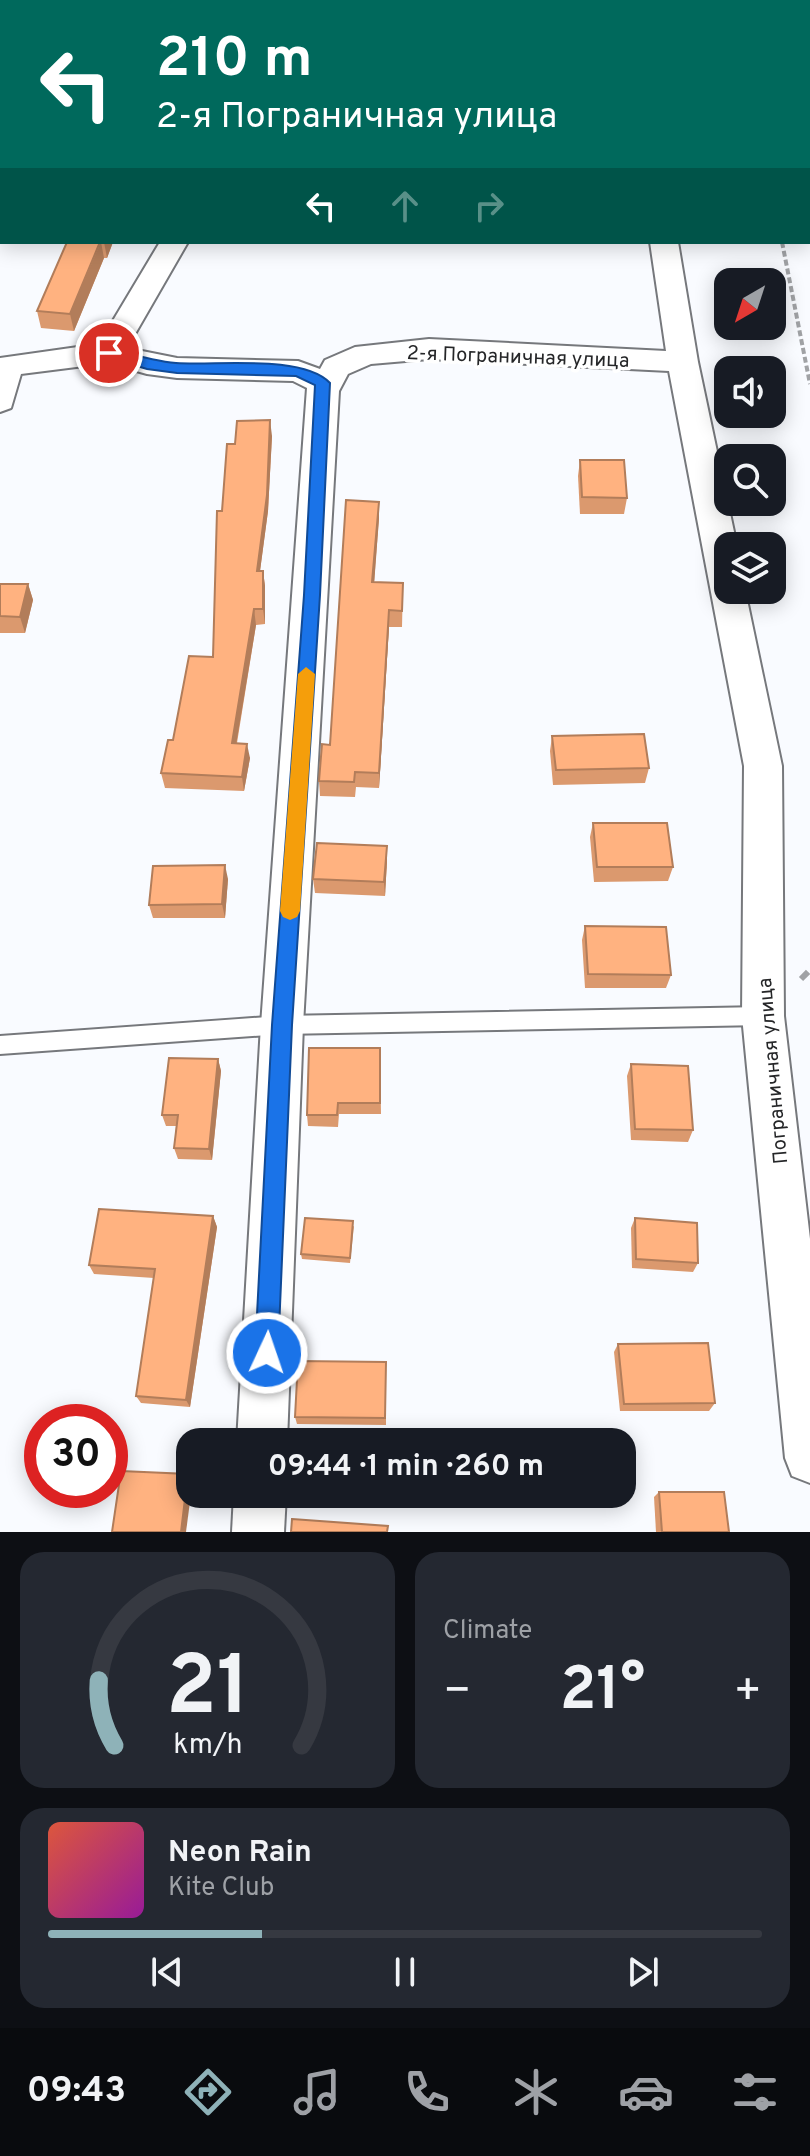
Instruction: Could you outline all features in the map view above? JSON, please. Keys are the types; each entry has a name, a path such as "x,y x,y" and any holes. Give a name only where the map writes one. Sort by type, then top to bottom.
{"street":[{"path":"109,353 173,244"},
{"name":"Пограничная улица","path":"664,244 683,362 717,532"},
{"name":"2-я Пограничная улица","path":"323,391 336,367 366,354 429,349 683,362"},
{"path":"0,401 8,366 109,353 147,364 177,368 298,371 322,383 282,1025 263,1428"},
{"name":"Пограничная улица","path":"731,604 763,766 763,1016 810,1458"},
{"path":"258,1532 259,1508"}],"lane":[{"path":"0,1045 282,1025 763,1016"}],"path":[{"path":"782,244 810,384"}],"building":[{"path":"66,244 99,244 70,314 37,311"},
{"path":"270,420 267,495 257,571 263,571 263,609 254,609 232,743 247,744 242,777 161,773 168,740 173,740 189,656 213,657 217,511 222,511 227,444 235,444 237,421"},
{"path":"580,460 624,460 627,498 582,497"},
{"path":"346,500 379,502 372,582 403,583 402,611 389,610 379,773 355,772 354,782 319,781 322,744 330,745"},
{"path":"0,584 28,584 20,617 0,616"},
{"path":"644,734 649,768 556,770 552,736"},
{"path":"593,823 667,823 673,867 597,867"},
{"path":"317,843 387,846 384,882 313,879"},
{"path":"225,865 222,904 149,905 153,866"},
{"path":"585,926 666,927 671,975 588,974"},
{"path":"309,1048 380,1048 380,1103 338,1103 337,1115 307,1115"},
{"path":"169,1058 218,1059 209,1149 174,1148 178,1115 162,1115"},
{"path":"631,1064 688,1066 693,1130 635,1129"},
{"path":"99,1209 213,1216 186,1400 136,1396 155,1269 89,1265"},
{"path":"305,1218 353,1221 350,1258 301,1254"},
{"path":"635,1218 697,1223 698,1263 636,1259"},
{"path":"708,1343 715,1403 624,1404 618,1344"},
{"path":"298,1361 386,1362 385,1418 295,1417"},
{"path":"128,1471 176,1473 176,1508 184,1508 181,1532 112,1532 116,1508 128,1508"},
{"path":"659,1492 724,1492 729,1532 662,1532"},
{"path":"292,1519 388,1526 387,1532 291,1532"}],"slow traffic":[{"path":"290,911 306,674"}],"route":[{"path":"109,353 147,364 177,368 298,371 322,383 312,595 282,1025 267,1353"}]}
